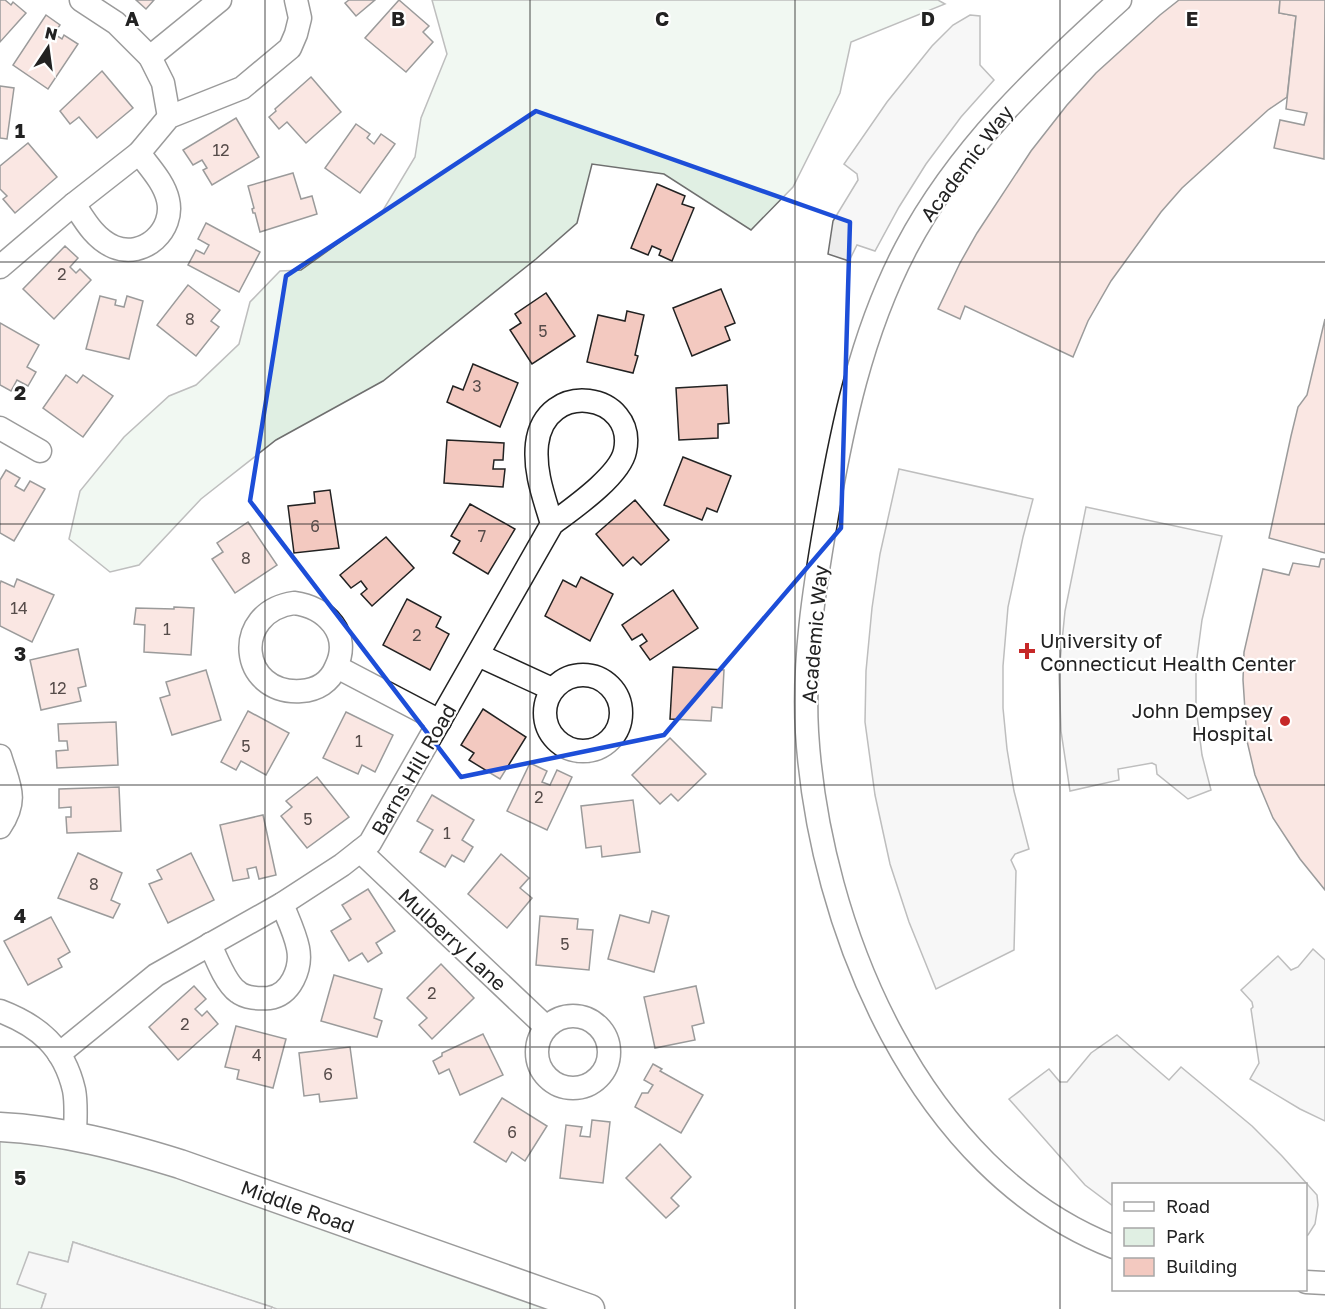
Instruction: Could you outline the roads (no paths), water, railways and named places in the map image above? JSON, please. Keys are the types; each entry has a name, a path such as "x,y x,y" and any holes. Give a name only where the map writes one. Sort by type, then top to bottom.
{"street":[{"path":"81,0 116,24 150,57 164,83 169,117"},
{"path":"150,57 220,0"},
{"path":"3,259 139,153 169,117 242,88 290,48 300,18 296,0"},
{"name":"Academic Way","path":"1112,1246 1059,1220 1023,1195 991,1167 962,1139 937,1107 900,1048 860,965 833,889 816,811 809,754 807,705 811,624 831,493 851,394 860,362 874,318 892,277 907,245 928,211 986,132 1033,80 1120,0"},
{"path":"74,204 93,232 103,241 116,248 131,250 146,247 165,229 169,213 168,200 163,186 139,153"},
{"name":"Barns Hill Road","path":"59,1054 156,975 282,904 370,843 552,524 600,487 625,453 626,438 622,421 607,406 587,400 571,400 558,407 544,422 537,442 537,464 540,485 552,524"},
{"path":"0,428 40,451"},
{"path":"294,603 310,605 326,615 336,627 340,654 337,667 327,683 309,691 278,690 265,681 253,664 250,656 250,640 254,629 263,616 282,605 294,603"},
{"path":"478,655 552,689"},
{"path":"337,667 440,721"},
{"path":"0,756 12,805 0,827"},
{"name":"Mulberry Lane","path":"360,851 546,1027"},
{"path":"210,944 224,974 238,992 256,998 271,998 284,993 297,970 298,950 282,904"},
{"path":"0,1011 25,1020 45,1037 59,1054 74,1092 75,1138"},
{"name":"Middle Road","path":"0,1127 130,1149 180,1164 590,1309"},
{"path":"1307,1282 1325,1283"}],"place":[{"name":"University of Connecticut Health Center","path":"1027,651"},
{"name":"John Dempsey Hospital","path":"1285,721"}]}
